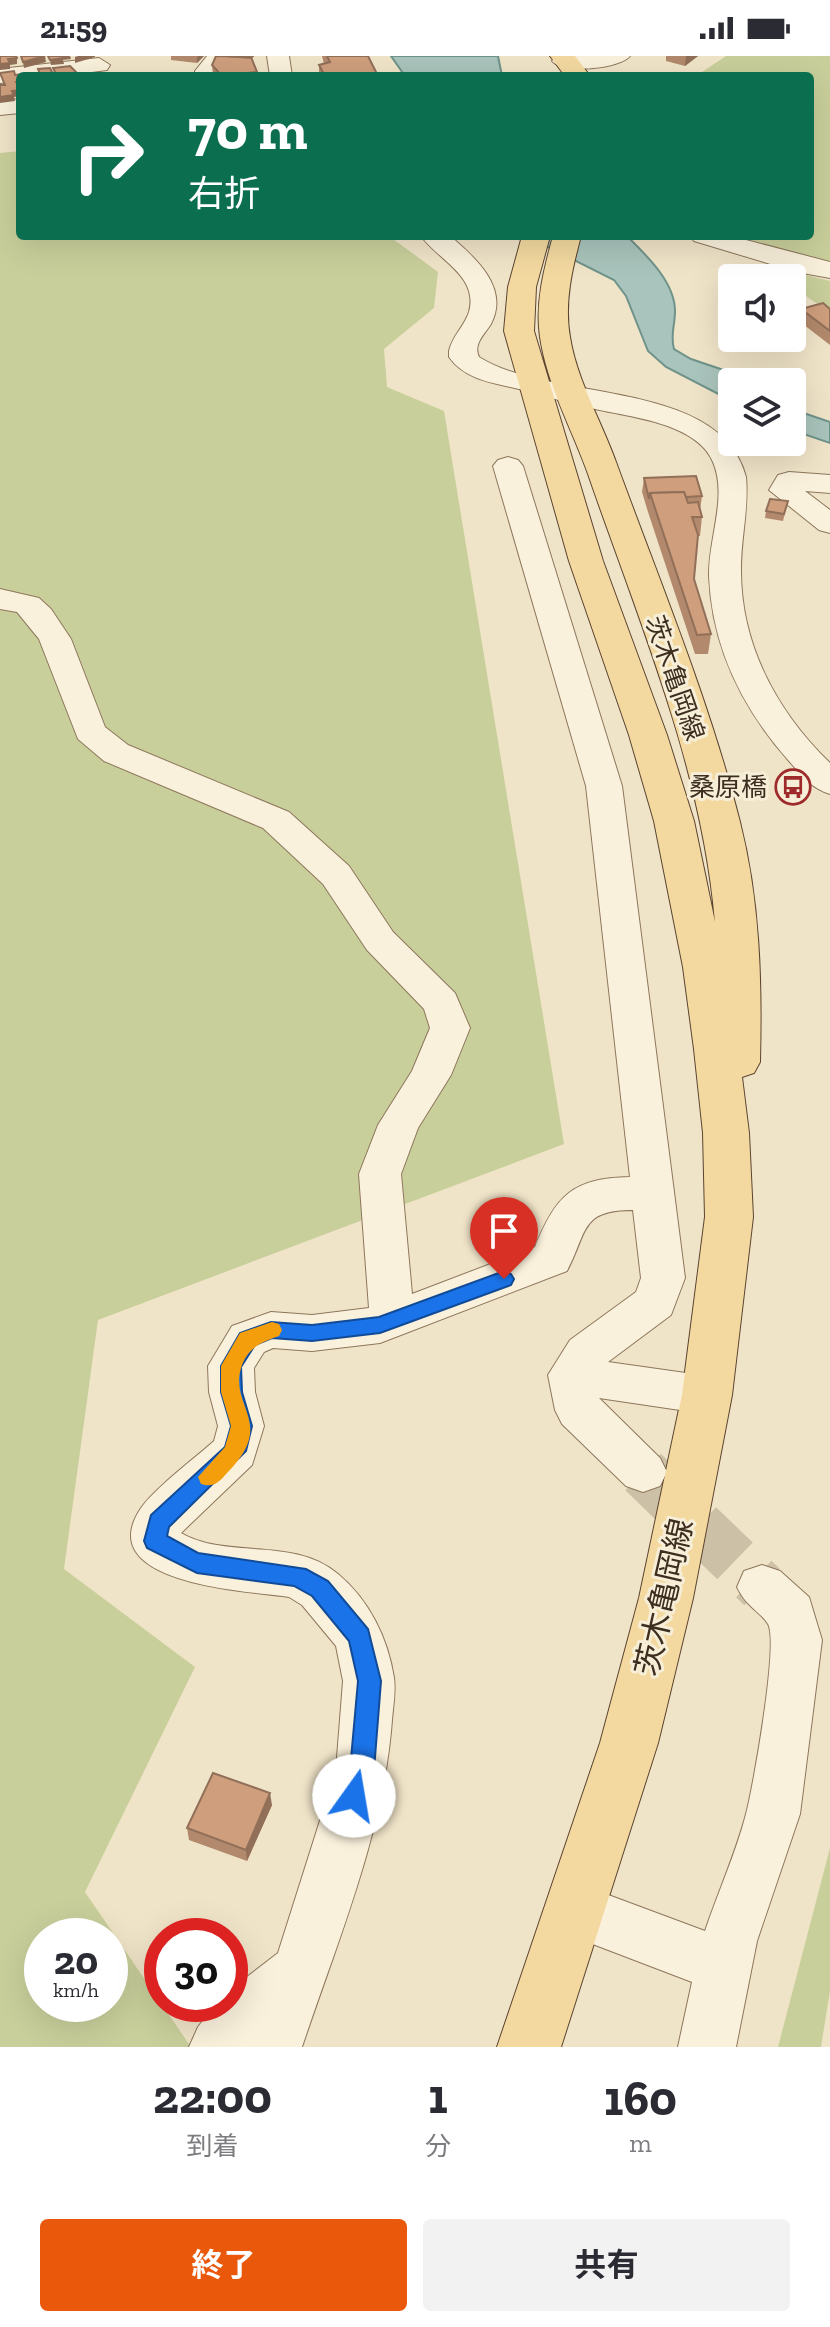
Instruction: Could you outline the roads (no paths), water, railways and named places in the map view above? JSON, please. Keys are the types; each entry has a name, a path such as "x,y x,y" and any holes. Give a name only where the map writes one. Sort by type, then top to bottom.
{"main road":[{"name":"茨木亀岡線","path":"566,240 556,270 551,309 559,354 570,394 589,431 692,723 721,823 734,899 741,973 740,1046 726,1133"},
{"name":"茨木亀岡線","path":"529,2047 629,1743 655,1641 707,1395 729,1217 726,1133 704,967 674,821 648,735 586,561 546,422 532,385 519,331 531,249"}],"street":[{"path":"206,72 219,56"},
{"path":"564,67 617,63"},
{"path":"40,72 99,66"},
{"path":"439,240 469,265 479,284 482,301 480,316 464,340 463,357 483,371 673,418 708,438 726,456 733,476 725,583 736,649 764,709 781,733 830,783"},
{"path":"718,240 830,270"},
{"path":"508,466 604,786 663,1278 655,1302 586,1353 571,1375 578,1410 643,1472"},
{"path":"830,484 789,481 784,490 830,524"},
{"path":"0,599 28,605 40,616 55,639 90,732 116,753 276,820 336,875 380,941 441,1003 450,1028 431,1075 399,1125 380,1174 392,1321"},
{"path":"273,2047 301,1970 362,1770 369,1681 359,1636 320,1589 298,1576 197,1563 166,1550 155,1541 159,1522 235,1451 241,1426 232,1392 231,1366 248,1339 271,1330 312,1333 392,1321 552,1259 578,1203 605,1193 653,1194"},
{"path":"571,1375 707,1395"},
{"path":"707,2047 729,1941 773,1814 789,1715 797,1640 791,1613 762,1587"},
{"path":"576,1911 724,1966"},
{"path":"218,2047 241,2017 301,1970"}],"water":[{"path":"391,56 498,56 501,72 402,72"},
{"path":"534,240 631,240 658,270 674,300 674,349 718,368 718,394 666,367 648,351 626,296 614,280"},
{"path":"806,414 830,422 830,443 806,435"}],"tunnel":[{"path":"643,1472 762,1587"}],"place":[{"name":"桑原橋","path":"793,787"}]}
